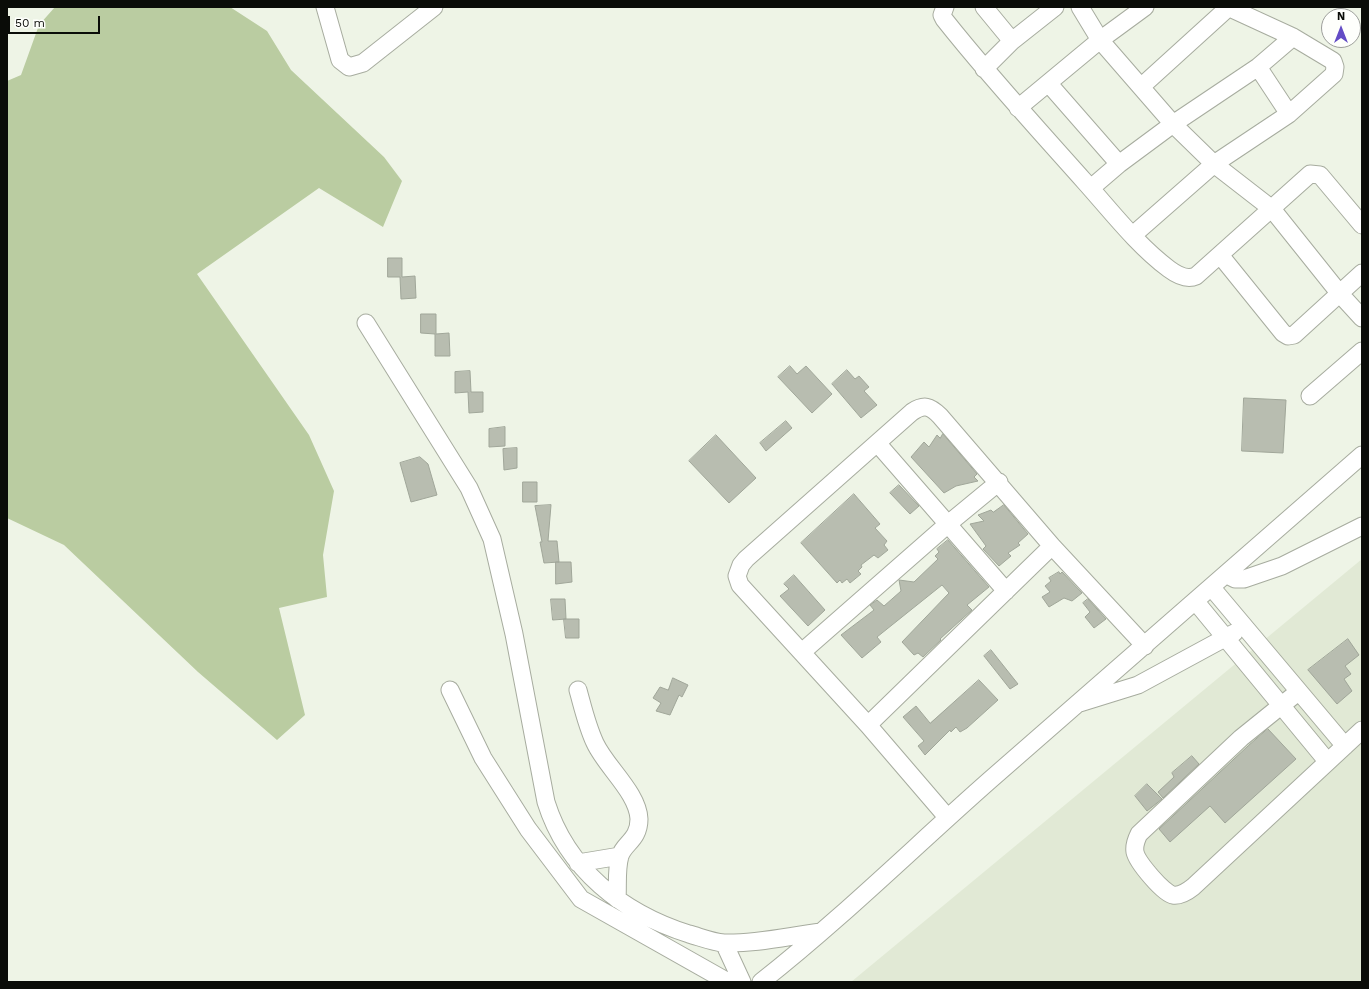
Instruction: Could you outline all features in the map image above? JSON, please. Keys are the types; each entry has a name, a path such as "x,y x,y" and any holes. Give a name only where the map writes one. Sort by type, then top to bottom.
{"street":[{"path":"325,7 340,60 349,67 363,63 429,9"},
{"path":"945,7 942,15 944,19 984,69 1018,108 1133,235 1169,268 1184,277 1191,278 1196,276 1304,179 1314,173 1320,175 1362,225"},
{"path":"984,7 1012,41"},
{"path":"984,69 1012,41 1055,7"},
{"path":"1080,7 1100,40 1174,124 1214,164 1272,209 1340,294 1362,318"},
{"path":"1018,108 1049,84 1100,40 1145,7"},
{"path":"1133,235 1214,164 1289,114 1334,74 1335,67 1333,61 1293,37 1229,7 1142,86"},
{"path":"1091,188 1119,164 1174,124 1258,67 1293,37"},
{"path":"1258,67 1289,114"},
{"path":"1049,84 1119,164"},
{"path":"1220,255 1283,333 1288,336 1294,335 1362,273"},
{"path":"366,323 469,488 483,516 492,539 502,575 546,802 553,824 565,846 578,863 617,899 646,917 677,930 724,943 821,932"},
{"path":"1310,396 1362,351"},
{"path":"947,818 868,725 740,585 737,576 738,570 746,560 878,444 912,412 925,406 930,407 940,416 999,482 1052,546 1145,646"},
{"path":"878,444 1006,591"},
{"path":"761,982 821,932 1076,704 1196,602 1362,455"},
{"path":"802,652 948,524 999,482"},
{"path":"1227,575 1235,578 1244,578 1282,566 1362,526"},
{"path":"868,725 1052,546"},
{"path":"1212,588 1345,746"},
{"path":"1196,602 1327,761"},
{"path":"1076,704 1108,696 1138,685 1225,639 1244,627"},
{"path":"450,690 483,758 528,829 581,899 728,982"},
{"path":"578,690 595,744 616,777 628,790 635,803 639,818 638,827 633,840 620,856 617,899"},
{"path":"1298,692 1241,738 1139,834 1135,844 1135,852 1138,859 1165,892 1174,895 1184,893 1193,887 1362,730"},
{"path":"578,863 620,856"},
{"path":"724,943 742,982"}],"shaded area":[{"path":"1362,559 1362,982 851,982"}],"green space":[{"path":"55,7 230,7 267,31 291,70 384,157 402,181 383,227 319,188 197,274 309,435 334,491 323,555 327,597 279,608 305,715 277,740 198,672 64,545 7,518 7,81 21,75 39,25"}],"building":[{"path":"388,258 402,258 402,277 415,276 416,298 401,299 400,277 388,277"},
{"path":"421,314 436,314 436,334 449,333 450,356 435,356 435,334 421,333"},
{"path":"790,366 797,374 806,366 832,394 812,413 778,377"},
{"path":"847,370 855,379 859,376 869,387 864,391 877,405 861,418 832,384"},
{"path":"470,371 471,392 483,392 483,412 469,413 468,392 455,393 455,372"},
{"path":"1244,398 1286,400 1283,453 1242,451"},
{"path":"786,421 792,428 766,451 760,443"},
{"path":"505,427 505,446 489,447 489,429"},
{"path":"943,434 977,474 974,477 978,481 956,486 944,493 911,457 924,442 929,447 937,435 940,438"},
{"path":"716,435 756,478 729,503 689,461"},
{"path":"517,448 517,468 504,470 503,449"},
{"path":"420,457 428,464 437,495 411,502 400,463"},
{"path":"523,482 537,482 537,502 523,502"},
{"path":"899,485 919,506 910,514 890,493"},
{"path":"854,494 880,524 875,528 887,541 884,545 888,550 878,558 874,555 861,565 862,567 858,571 861,574 850,583 847,579 842,583 840,580 837,583 801,543"},
{"path":"551,505 548,541 557,541 559,562 544,563 540,542 542,542 535,506"},
{"path":"1004,505 1028,534 1018,543 1020,545 1008,553 1011,556 999,566 983,549 986,546 970,524 984,521 978,515 991,510 993,512"},
{"path":"948,540 989,587 967,605 972,610 940,639 941,640 923,657 918,653 914,655 902,642 949,593 942,585 877,637 881,642 862,658 841,635 874,610 870,605 877,600 884,606 901,591 899,580 914,582 938,559 935,556 939,552 937,549"},
{"path":"556,562 571,562 572,582 556,584"},
{"path":"1059,572 1060,574 1062,572 1082,593 1072,601 1064,598 1049,607 1042,597 1050,592 1045,586 1051,581 1049,578"},
{"path":"794,575 825,610 808,626 780,596 789,589 784,584"},
{"path":"551,599 565,599 566,619 553,620"},
{"path":"1088,599 1106,619 1094,628 1085,617 1090,612 1083,603"},
{"path":"564,619 579,619 579,638 566,638"},
{"path":"1348,639 1359,655 1345,666 1351,674 1344,679 1352,691 1337,704 1308,670"},
{"path":"991,650 1018,684 1010,689 984,656"},
{"path":"673,678 688,685 682,697 679,695 670,715 656,711 661,703 653,698 660,687 668,690"},
{"path":"979,680 998,700 967,728 960,732 956,727 951,732 950,730 925,755 918,746 924,741 903,717 916,706 930,723"},
{"path":"1268,729 1296,759 1225,823 1210,806 1170,842 1159,829"},
{"path":"1192,756 1199,764 1163,798 1158,792 1174,777 1172,773"},
{"path":"1147,784 1162,799 1147,811 1135,796"}]}
